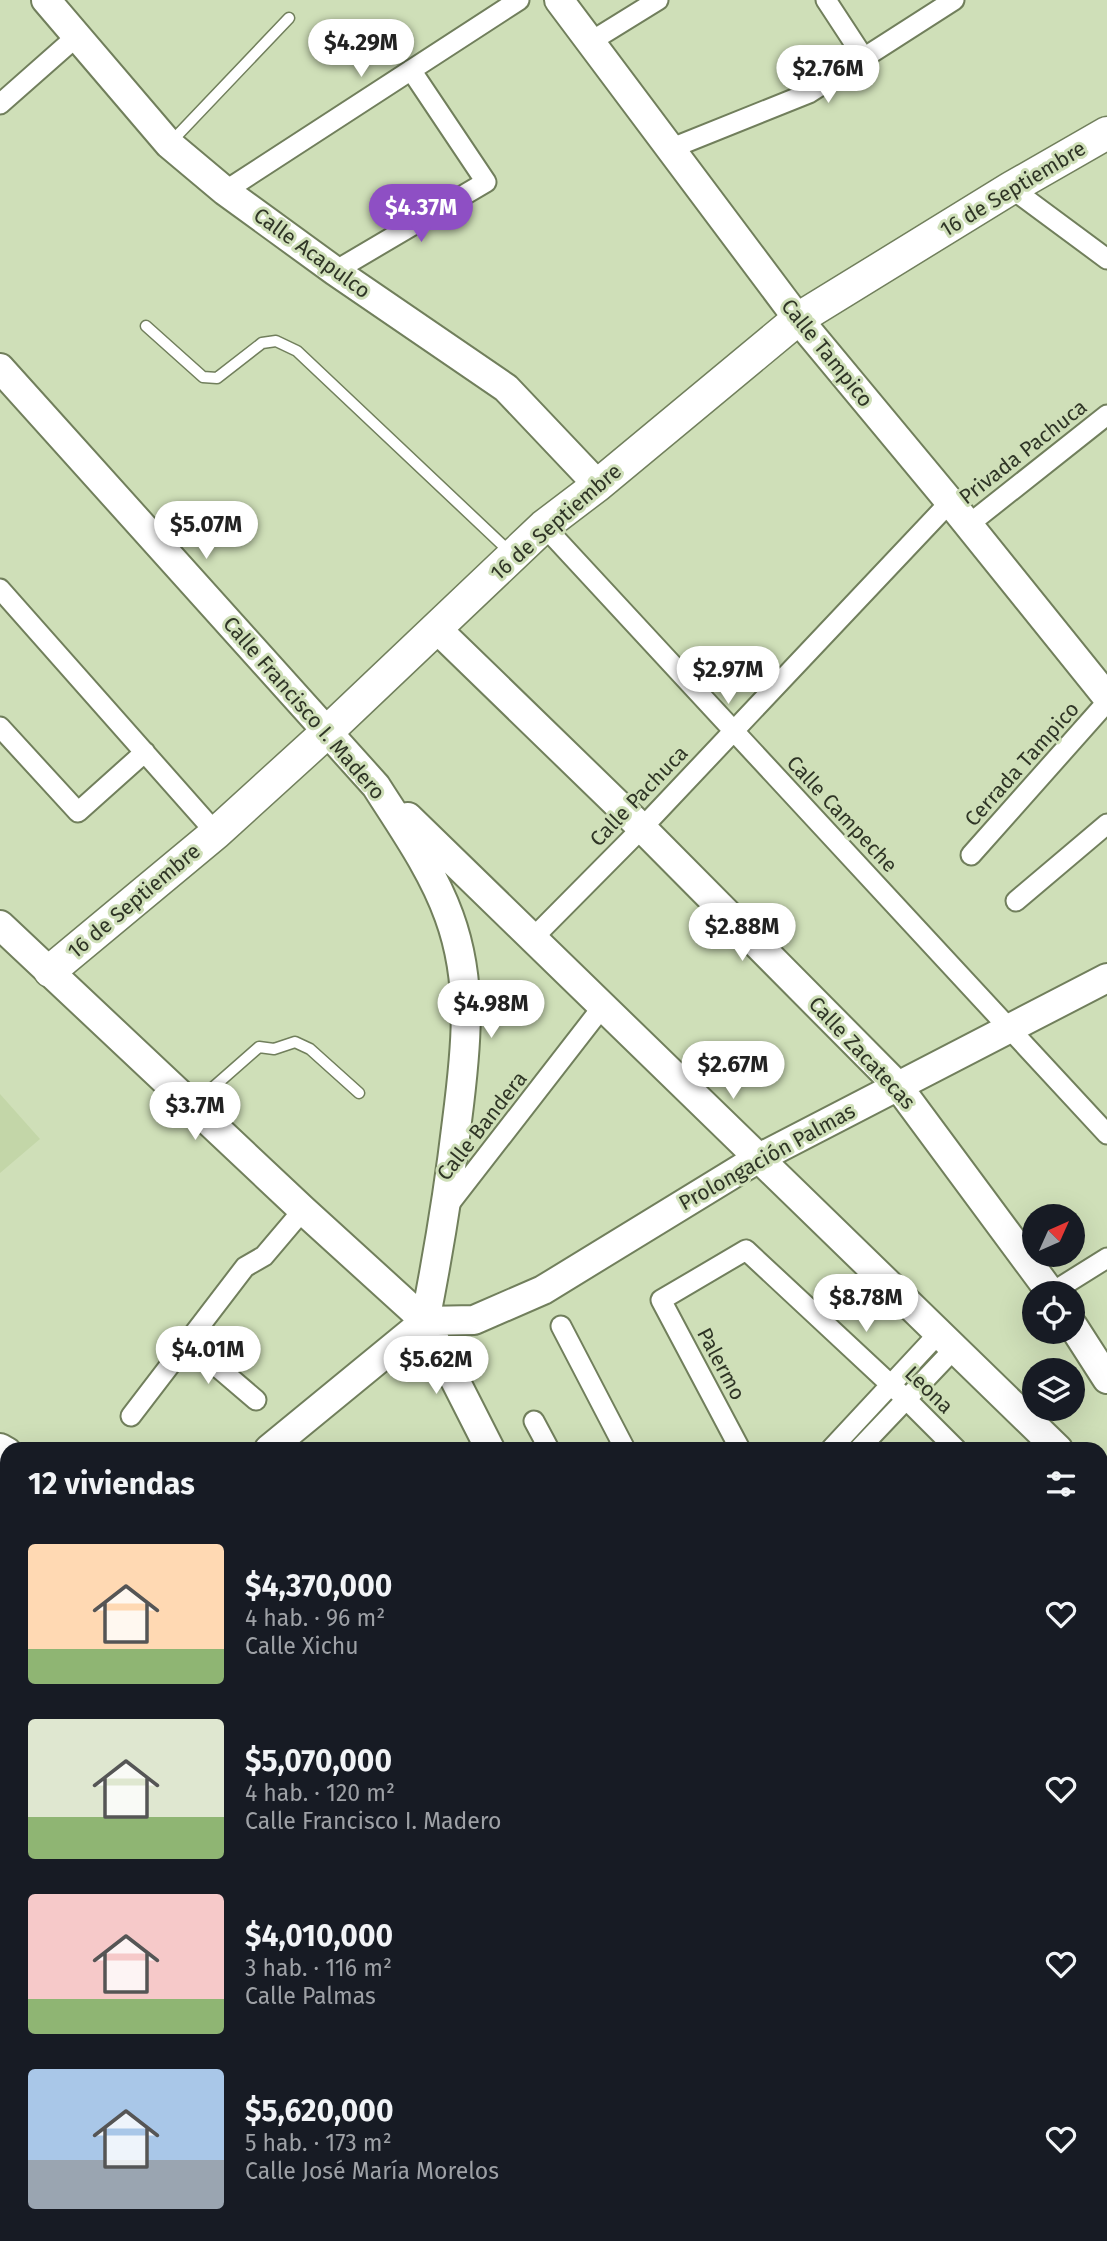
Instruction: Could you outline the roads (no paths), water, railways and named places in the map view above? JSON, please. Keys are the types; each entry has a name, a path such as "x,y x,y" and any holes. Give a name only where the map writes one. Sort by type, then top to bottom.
{"main road":[{"name":"Calle Acapulco","path":"46,0 169,144 225,191 335,271 506,388 598,485"},
{"name":"Calle Tampico","path":"559,0 798,320 950,502 1107,700"},
{"name":"16 de Septiembre","path":"50,971 216,832 327,732 544,526 598,485 798,320 1011,188 1107,133"},
{"name":"Calle Francisco I. Madero","path":"1,370 376,786 418,852 449,916 465,979 467,1041 447,1208 425,1321"},
{"name":"Calle Zacatecas","path":"437,629 642,828 897,1085 1042,1281"},
{"path":"376,786 1051,1442"},
{"path":"1,926 425,1321 486,1442"},
{"name":"Prolongación Palmas","path":"425,1321 474,1320 543,1290 757,1158 1107,978"},
{"path":"278,1442 425,1321"},
{"path":"1085,1344 1107,1379"}],"street":[{"path":"225,191 519,0"},
{"path":"590,41 658,0"},
{"path":"826,0 863,58"},
{"path":"672,148 809,93 954,0"},
{"path":"0,104 76,37"},
{"path":"335,271 486,181 411,70"},
{"path":"1011,188 1107,259"},
{"name":"Privada Pachuca","path":"968,525 1107,415"},
{"name":"Calle Pachuca","path":"533,938 642,828 950,502"},
{"name":"Calle Campeche","path":"544,526 1107,1133"},
{"path":"0,589 216,832"},
{"name":"Cerrada Tampico","path":"971,855 1107,700"},
{"path":"0,727 78,812 145,752"},
{"path":"1016,901 1107,824"},
{"name":"Calle Bandera","path":"447,1208 603,1006"},
{"path":"131,1416 245,1267 264,1256 303,1210"},
{"name":"Leona","path":"661,1300 746,1250 906,1398 949,1442"},
{"path":"1070,1281 1107,1258"},
{"name":"Palermo","path":"661,1300 736,1442"},
{"path":"561,1326 621,1442"},
{"path":"187,1341 256,1400"},
{"path":"838,1442 891,1385 946,1341"},
{"path":"865,1442 906,1398 946,1341"},
{"path":"534,1421 545,1442"}],"lane":[{"path":"169,144 289,18"},
{"path":"146,326 203,377 217,378 262,343 276,341 298,351 514,555"},
{"path":"193,1105 259,1047 274,1049 295,1042 310,1049 359,1093"}]}
